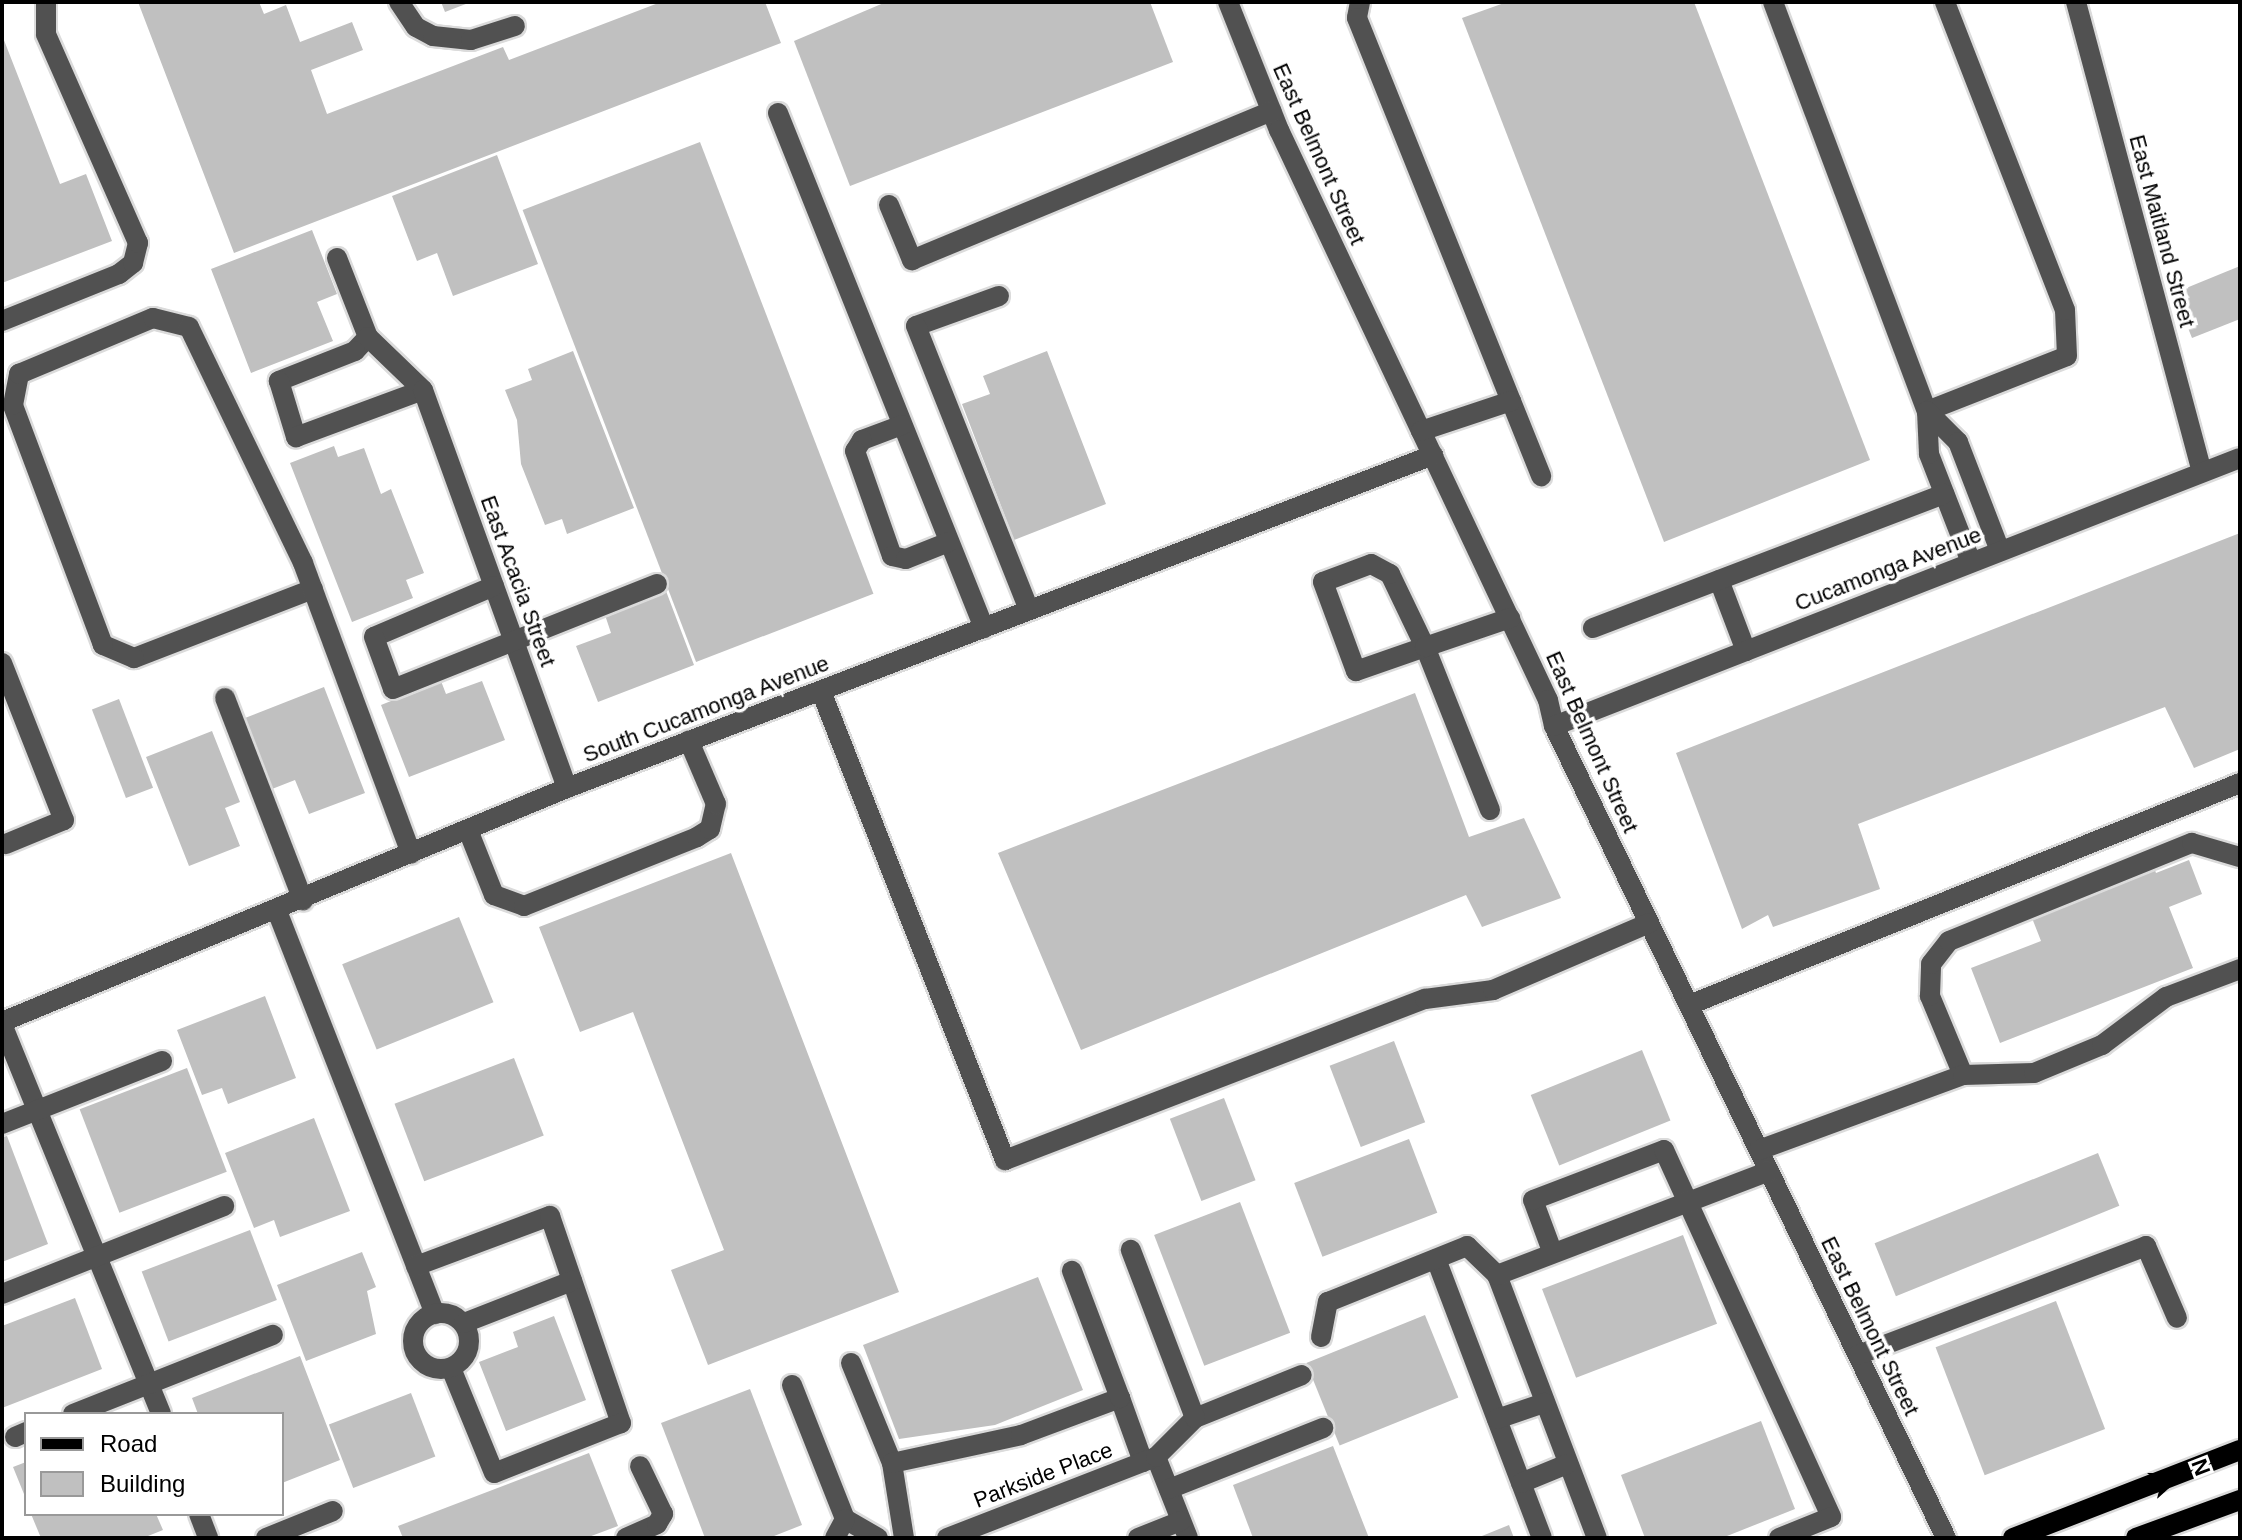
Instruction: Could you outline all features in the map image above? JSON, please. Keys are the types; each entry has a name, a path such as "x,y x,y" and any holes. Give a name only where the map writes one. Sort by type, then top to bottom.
{"main road":[{"path":"2013,1538 2240,1450"},
{"path":"2136,1538 2240,1500"}],"street":[{"path":"2,321 119,274 133,263 138,243 50,45 46,2"},
{"path":"399,2 416,27 433,36 471,40 515,26"},
{"name":"East Belmont Street","path":"1228,2 1271,111 1510,618 1554,726 1946,1538"},
{"path":"1360,2 1357,18 1541,476"},
{"path":"1773,2 1927,411 1929,454 1971,562"},
{"path":"1927,411 2067,356 2065,310 1945,2"},
{"name":"East Maitland Street","path":"2076,2 2202,472"},
{"path":"889,205 912,260 1271,111"},
{"path":"778,113 984,628"},
{"path":"337,258 368,337 423,390 296,437 279,381 355,351 368,337"},
{"path":"999,296 916,326 1029,610"},
{"path":"313,589 134,658 103,645 13,405 19,374 153,318 189,327 313,589 411,854"},
{"name":"East Acacia Street","path":"423,390 567,788"},
{"path":"1421,431 1511,401"},
{"path":"1927,411 1958,442 2000,551"},
{"path":"902,425 862,440 855,451 892,556 906,559 949,542"},
{"name":"South Cucamonga Avenue","path":"2,1023 567,788 1433,455"},
{"name":"Cucamonga Avenue","path":"1554,726 2240,458"},
{"path":"1593,628 1944,494"},
{"path":"1490,810 1425,647 1390,574 1371,564 1323,582 1356,671 1425,647 1510,618"},
{"path":"1719,580 1746,651"},
{"path":"494,586 374,637 393,689 657,584"},
{"path":"2,663 64,820 7,846"},
{"path":"821,691 1005,1160 1425,999 1493,990 1649,923"},
{"path":"225,698 303,900"},
{"path":"468,830 494,895 524,906 697,837 710,829 716,804 689,741"},
{"path":"1689,1005 2240,783"},
{"path":"1963,1075 1930,996 1931,964 1949,941 2192,843 2240,857"},
{"path":"277,911 435,1314"},
{"path":"1759,1150 1963,1075 2034,1073 2102,1045 2166,997 2240,969"},
{"path":"2,1023 160,1412"},
{"path":"2,1124 162,1061"},
{"path":"1552,1251 1533,1200 1664,1150 1684,1203 1831,1517 1779,1538"},
{"path":"1497,1275 1552,1251 1769,1171"},
{"path":"2,1294 224,1206"},
{"path":"416,1266 550,1216 621,1423 494,1473 451,1368"},
{"path":"1321,1337 1328,1302 1467,1246 1497,1275 1597,1538"},
{"path":"1858,1355 2146,1246 2177,1318"},
{"path":"1131,1250 1195,1418"},
{"path":"1436,1259 1542,1538"},
{"path":"1072,1271 1120,1398 1150,1460 1169,1489 1185,1530 1138,1538"},
{"path":"435,1314 464,1323 572,1281"},
{"path":"435,1314 417,1328 414,1346 432,1368 451,1368 469,1349 464,1323"},
{"path":"78,1412 273,1335"},
{"path":"851,1363 892,1463 904,1538"},
{"path":"1150,1460 1195,1418 1302,1375"},
{"path":"792,1385 845,1519 878,1538"},
{"path":"892,1463 1021,1435 1120,1398"},
{"path":"1497,1419 1544,1403"},
{"path":"1169,1489 1323,1428"},
{"name":"Parkside Place","path":"947,1538 990,1531 1150,1460"},
{"path":"1521,1483 1567,1464"},
{"path":"626,1538 657,1524 663,1514 640,1466"},
{"path":"266,1538 333,1511"},
{"path":"200,1516 208,1538"},
{"path":"835,1538 845,1519"}],"building":[{"path":"138,2 259,2 264,14 286,5 300,42 352,22 363,50 311,70 327,114 503,47 509,60 661,2 765,2 781,43 234,253"},
{"path":"441,2 471,2 445,12"},
{"path":"886,2 1150,2 1173,62 850,186 794,41"},
{"path":"1507,2 1694,2 1870,460 1664,542 1462,18"},
{"path":"2,35 60,184 86,174 112,241 2,283"},
{"path":"700,142 873,594 696,662 523,210"},
{"path":"497,155 538,264 453,296 437,253 417,261 392,196"},
{"path":"312,230 337,294 317,302 333,341 251,373 211,269"},
{"path":"2240,266 2240,319 2192,338 2174,293"},
{"path":"573,351 634,508 567,534 562,519 545,525 521,464 517,420 505,390 532,380 528,369"},
{"path":"1047,351 1106,504 1014,540 962,404 990,394 983,376"},
{"path":"334,446 338,457 364,448 381,494 391,489 424,573 406,580 413,598 352,622 290,463"},
{"path":"2240,533 2240,749 2194,768 2165,707 1858,824 1880,889 1773,927 1768,915 1742,929 1676,753"},
{"path":"666,591 694,665 598,702 576,646 611,633 605,615"},
{"path":"441,681 446,694 482,681 505,740 409,777 381,705"},
{"path":"324,687 365,793 309,814 295,780 272,789 245,718"},
{"path":"1415,693 1469,837 1524,818 1561,898 1482,927 1466,895 1081,1050 998,853"},
{"path":"119,699 153,788 126,798 92,709"},
{"path":"212,731 240,802 225,808 240,846 189,866 146,757"},
{"path":"731,853 899,1292 708,1365 671,1270 724,1250 633,1012 580,1032 539,927"},
{"path":"2189,860 2202,894 2169,907 2193,968 2000,1043 1971,968 2041,941 2030,913 2153,865 2156,873"},
{"path":"459,917 493,1002 377,1050 342,964"},
{"path":"265,996 296,1078 228,1104 222,1088 202,1095 177,1030"},
{"path":"1394,1041 1425,1122 1361,1147 1330,1066"},
{"path":"1642,1050 1670,1120 1559,1165 1531,1095"},
{"path":"514,1058 544,1135 424,1181 395,1104"},
{"path":"187,1068 227,1172 119,1213 80,1109"},
{"path":"1224,1098 1256,1180 1201,1201 1170,1119"},
{"path":"314,1118 350,1211 280,1237 274,1220 254,1228 225,1153"},
{"path":"7,1136 48,1244 2,1262 2,1137"},
{"path":"1409,1139 1437,1213 1322,1257 1294,1183"},
{"path":"2098,1153 2119,1206 1896,1296 1875,1243"},
{"path":"1240,1202 1290,1333 1204,1366 1154,1235"},
{"path":"250,1230 277,1300 169,1342 142,1272"},
{"path":"1683,1235 1717,1324 1576,1378 1542,1289"},
{"path":"362,1252 376,1287 367,1291 376,1334 306,1361 277,1285"},
{"path":"1038,1277 1083,1390 995,1425 899,1439 863,1345"},
{"path":"75,1298 102,1369 2,1408 2,1326"},
{"path":"2056,1301 2105,1429 1985,1475 1936,1347"},
{"path":"1425,1315 1458,1398 1340,1445 1306,1363"},
{"path":"554,1316 586,1400 506,1431 479,1362 518,1347 513,1332"},
{"path":"300,1356 340,1460 284,1482 284,1412 197,1412 192,1398"},
{"path":"750,1389 802,1525 769,1538 705,1538 661,1423"},
{"path":"411,1393 435,1456 353,1488 329,1425"},
{"path":"1761,1421 1795,1509 1722,1538 1645,1538 1621,1475"},
{"path":"1333,1446 1369,1538 1253,1538 1233,1485"},
{"path":"589,1453 618,1526 586,1538 403,1538 398,1526"},
{"path":"24,1463 24,1494 13,1467"},
{"path":"32,1516 157,1516 163,1530 143,1538 41,1538"},
{"path":"1509,1525 1514,1538 1477,1538"}]}
